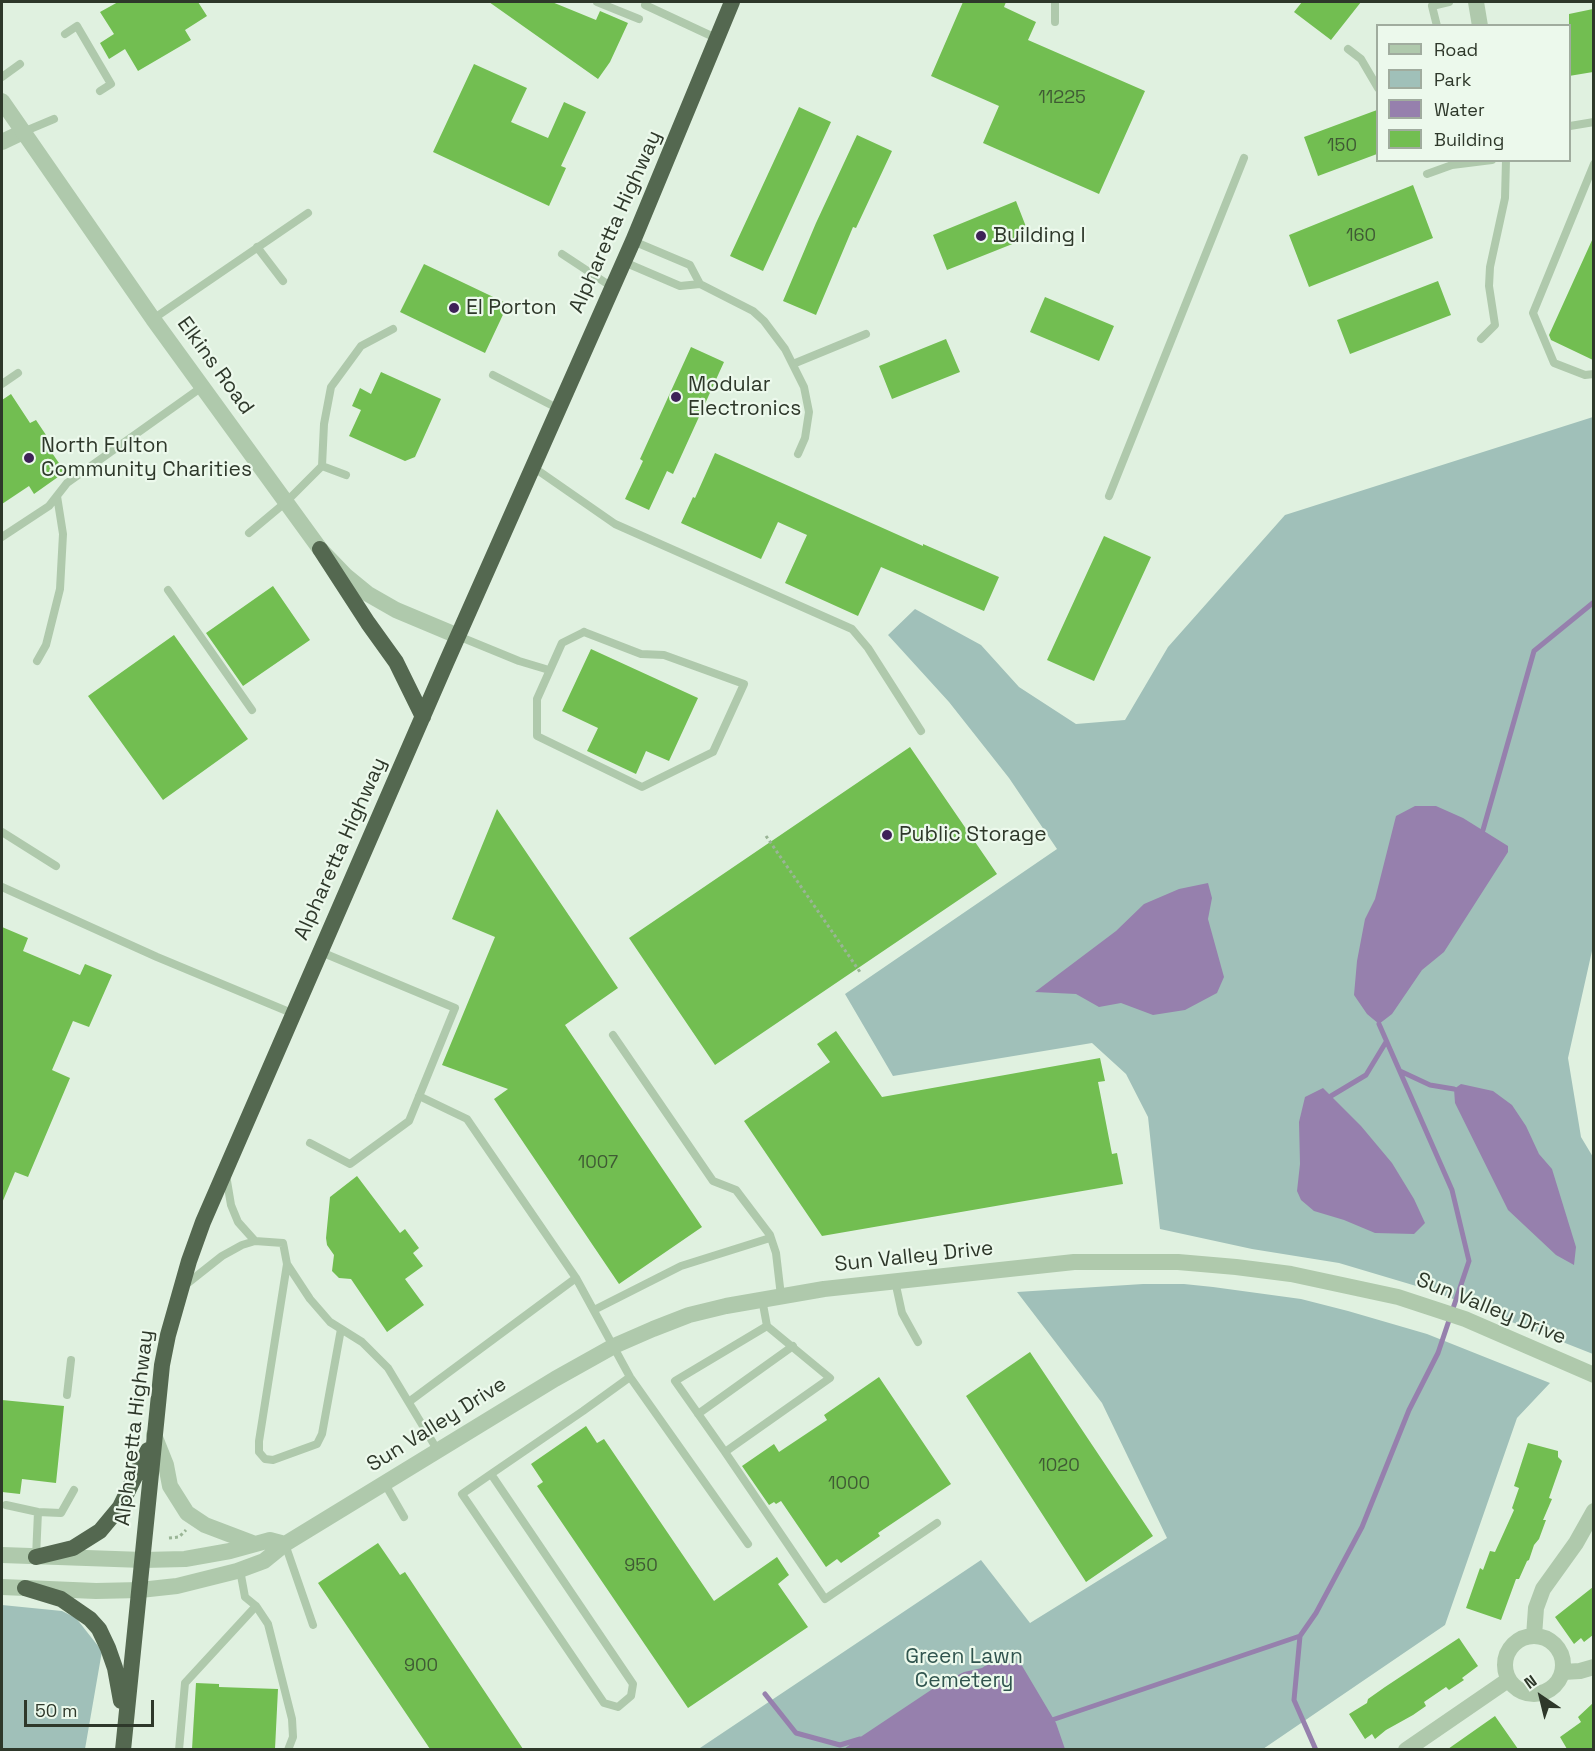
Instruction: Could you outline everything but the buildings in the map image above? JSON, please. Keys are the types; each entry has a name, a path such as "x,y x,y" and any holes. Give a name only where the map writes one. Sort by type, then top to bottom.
{"highway":[{"name":"Alpharetta Highway","path":"124,1745 164,1355 180,1289 202,1224 624,262 732,2"},
{"path":"320,549 396,662 423,717"},
{"path":"36,1557 73,1548 100,1531 110,1521 128,1493 154,1435"},
{"path":"25,1588 61,1599 86,1615 99,1629 115,1668 120,1691 124,1745"}],"street":[{"path":"1476,2 1480,24"},
{"name":"Elkins Road","path":"2,102 153,319 320,549 346,576 368,594 396,610 458,636"},
{"path":"2,142 23,132"},
{"name":"Sun Valley Drive","path":"2,1587 96,1591 140,1590 177,1586 240,1570 264,1561 285,1544 438,1450 614,1346 689,1315 781,1296 1074,1262 1178,1262 1280,1273 1362,1288 1434,1308 1492,1330 1593,1375"},
{"path":"154,1435 166,1465 170,1486 187,1513 205,1525 255,1544"},
{"path":"1534,1636 1536,1608 1542,1589 1576,1543 1593,1511"},
{"path":"2,1555 143,1560 185,1559 230,1551 270,1540 285,1544"},
{"path":"1534,1636 1549,1640 1559,1650 1563,1672 1554,1686 1538,1694 1521,1692 1508,1680 1505,1663 1511,1647 1526,1637 1534,1636"},
{"path":"1563,1672 1580,1671 1593,1667"},
{"path":"1406,1749 1428,1743 1508,1680"}],"lane":[{"path":"597,2 639,19"},
{"path":"646,2 645,5 718,39"},
{"path":"1055,2 1055,22"},
{"path":"1436,24 1432,6 1449,2"},
{"path":"65,34 77,26 111,84 100,91"},
{"path":"1348,49 1361,59 1376,86"},
{"path":"2,77 20,64"},
{"path":"23,132 54,119"},
{"path":"1571,126 1593,122"},
{"path":"1108,496 1244,158"},
{"path":"1427,174 1452,165 1476,162"},
{"path":"1481,339 1495,325 1489,286 1490,267 1505,198 1506,162"},
{"path":"1593,164 1533,313 1554,363 1585,375 1593,374"},
{"path":"153,319 308,213"},
{"path":"633,241 690,265 700,284"},
{"path":"257,247 283,281"},
{"path":"562,254 612,287"},
{"path":"624,262 680,286 700,284 753,311 764,321 785,349 804,387 809,412 805,438 798,454"},
{"path":"249,532 286,502 322,466 324,424 331,387 361,346 393,329"},
{"path":"793,364 866,334"},
{"path":"2,384 18,373"},
{"path":"493,375 559,409"},
{"path":"2,537 49,506 67,483 202,387"},
{"path":"322,466 346,476"},
{"path":"533,467 615,524 852,629 868,648 921,731"},
{"path":"37,661 46,645 60,589 63,534 57,496"},
{"path":"168,590 252,710"},
{"path":"584,632 641,654 664,655 744,684 713,752 642,787 537,736 537,699 549,670 562,643 584,632"},
{"path":"458,636 519,661 549,670"},
{"path":"2,832 56,866"},
{"path":"2,887 157,957 294,1014"},
{"path":"310,1143 350,1164 409,1121 455,1008 321,952"},
{"path":"613,1035 713,1181 735,1190 770,1238 776,1253 781,1296"},
{"path":"419,1096 467,1119 576,1278 630,1377 748,1544"},
{"path":"225,1170 231,1205 238,1222 255,1241"},
{"path":"594,1310 681,1266 770,1238"},
{"path":"180,1289 222,1256 242,1245 255,1241 283,1243 287,1263 259,1441 259,1452 266,1459 273,1460 317,1444 322,1434 341,1329"},
{"path":"287,1263 310,1299 330,1322 362,1342 388,1368 438,1450"},
{"path":"410,1401 576,1278"},
{"path":"895,1281 902,1313 918,1342"},
{"path":"726,1452 830,1378 767,1326 762,1299"},
{"path":"767,1326 675,1381 825,1599 937,1523"},
{"path":"698,1414 793,1346"},
{"path":"67,1395 71,1360"},
{"path":"491,1473 633,1684 631,1696 618,1707 604,1703 462,1494 491,1473 630,1377"},
{"path":"385,1484 404,1518"},
{"path":"6,1505 61,1514 74,1490"},
{"path":"36,1557 38,1512"},
{"path":"285,1544 313,1625"},
{"path":"240,1570 245,1597 256,1606 268,1624 292,1719 293,1737 288,1749"},
{"path":"179,1749 185,1683 256,1606"}],"path":[{"path":"766,836 860,972"},
{"path":"169,1538 179,1537 189,1528"}],"green space":[{"path":"1593,417 1594,942 1568,1058 1581,1137 1593,1157 1593,1354 1433,1291 1339,1263 1252,1249 1160,1229 1148,1117 1126,1074 1092,1043 893,1076 845,994 1057,849 1009,778 949,702 888,635 915,609 981,645 1019,687 1076,724 1125,720 1168,647 1285,515"},
{"name":"Green Lawn Cemetery","path":"1143,1284 1184,1284 1301,1299 1427,1334 1550,1383 1517,1418 1445,1625 1263,1749 697,1750 981,1560 1030,1623 1167,1538 1102,1403 1017,1292"},
{"path":"2,1605 62,1611 76,1618 102,1651 85,1749 2,1749"}],"water":[{"path":"1415,806 1436,806 1463,818 1508,846 1508,852 1444,952 1422,970 1392,1014 1379,1024 1367,1014 1354,995 1357,961 1365,919 1375,899 1396,816"},
{"path":"1208,883 1212,898 1208,919 1224,977 1217,993 1185,1010 1153,1015 1121,1003 1099,1007 1076,994 1035,992 1116,931 1144,904 1179,889"},
{"path":"1461,1084 1493,1091 1512,1105 1526,1126 1539,1154 1552,1169 1576,1247 1574,1265 1556,1255 1508,1210 1455,1103 1454,1089"},
{"path":"1323,1088 1361,1126 1392,1163 1414,1199 1425,1223 1414,1234 1375,1233 1314,1211 1301,1200 1297,1191 1300,1164 1299,1122 1305,1097"},
{"path":"992,1661 1021,1664 1056,1723 1065,1749 844,1749 940,1684 964,1672 982,1668"}],"waterway":[{"path":"1483,830 1534,651 1594,602"},
{"path":"1316,1750 1294,1700 1300,1636 1316,1613 1362,1527 1409,1410 1438,1353 1469,1261 1452,1190 1379,1024"},
{"path":"1331,1096 1366,1075 1386,1042"},
{"path":"1400,1071 1430,1085 1454,1089"},
{"path":"1049,1721 1300,1636"},
{"path":"765,1694 796,1733 840,1745 860,1739"}],"place":[{"name":"Building I","path":"981,236"},
{"name":"El Porton","path":"454,308"},
{"name":"Modular Electronics","path":"676,397"},
{"name":"North Fulton Community Charities","path":"29,458"},
{"name":"Public Storage","path":"887,835"}]}
